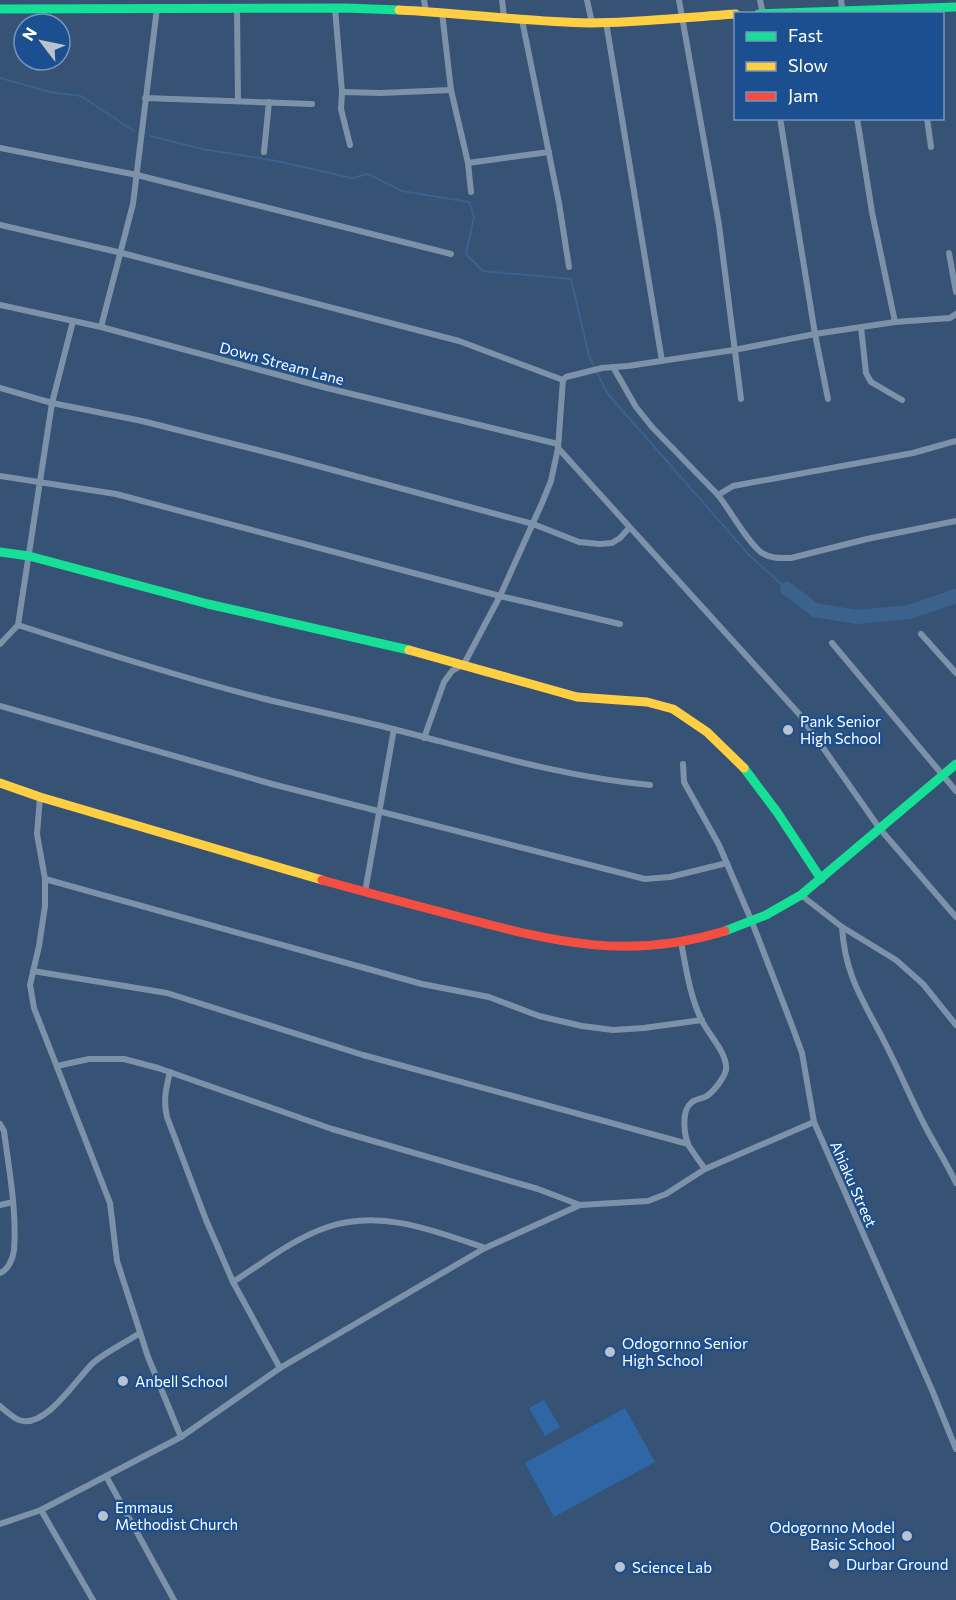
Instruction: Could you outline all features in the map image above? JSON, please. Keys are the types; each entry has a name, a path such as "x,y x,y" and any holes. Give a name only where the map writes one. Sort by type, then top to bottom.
{"street":[{"path":"424,0 426,11"},
{"path":"502,0 504,17"},
{"path":"586,0 591,22"},
{"path":"679,0 717,213 741,399"},
{"path":"0,9 24,5 107,4 157,8 186,4 237,9 265,4 335,8 345,4 522,20 591,22 734,14"},
{"path":"777,12 842,8 913,11 956,7"},
{"path":"101,327 122,253 137,175 157,8"},
{"path":"335,8 342,92 341,110 350,145"},
{"path":"237,9 238,101"},
{"path":"442,12 451,90 468,163 471,192"},
{"path":"522,20 549,152 569,267"},
{"path":"606,22 662,360"},
{"path":"342,92 451,90"},
{"path":"145,98 312,104"},
{"path":"264,152 269,102"},
{"path":"780,120 815,334 828,399"},
{"path":"857,120 872,212 895,322"},
{"path":"927,120 931,147"},
{"path":"0,148 137,175 451,254"},
{"path":"468,163 549,152"},
{"path":"0,225 122,253 459,341 563,380"},
{"path":"949,253 956,292"},
{"name":"Down Stream Lane","path":"0,305 101,327 327,388 558,446"},
{"path":"424,738 444,682 452,671 464,664 500,596 551,481 558,446 563,380 566,377 602,368 734,350 815,334 895,322 950,318 956,314"},
{"path":"0,645 18,625 52,403 73,321"},
{"path":"861,327 866,373 871,382 902,400"},
{"path":"613,367 636,407 652,428 718,495 755,547 770,556 791,558 867,538 956,521"},
{"path":"0,388 52,403 196,434 533,524 579,542 612,543 629,528"},
{"path":"718,495 733,486 913,453 956,441"},
{"path":"558,446 629,528 800,715 880,829 956,917"},
{"path":"0,476 116,494 500,596 620,624"},
{"path":"0,552 29,556 207,603 464,664 576,696 606,702 664,705 686,716 723,745 743,766 765,794 821,879"},
{"path":"18,625 143,666 261,698 394,729 521,763 602,781 650,785"},
{"path":"921,634 956,673"},
{"path":"832,643 956,791"},
{"path":"0,706 272,784 645,879 670,877 727,863"},
{"path":"365,892 394,729"},
{"name":"Ahiaku Street","path":"683,764 684,782 709,824 727,863 802,1053 814,1122 932,1389 956,1449"},
{"path":"0,783 40,797 365,892 566,941 608,947 648,947 681,942 752,922 777,911 801,896 956,764"},
{"path":"40,797 37,834 45,879 43,924 30,985 34,1008 110,1203 117,1261 140,1333 181,1437"},
{"path":"45,879 422,984 489,998 539,1016 582,1026 613,1030 702,1020"},
{"path":"801,896 843,927 887,953 910,972 923,984 956,1025"},
{"path":"843,927 845,957 852,981 956,1184"},
{"path":"681,942 690,988 702,1020 725,1060 726,1070 723,1077 706,1097 693,1101 686,1109 685,1125 688,1144 705,1169"},
{"path":"33,971 167,993 363,1055 688,1144"},
{"path":"57,1066 89,1059 124,1059 170,1072 332,1129 538,1189 580,1205"},
{"path":"170,1072 164,1094 167,1117 232,1282 280,1368"},
{"path":"0,1524 40,1510 181,1437 280,1368 485,1248 580,1205 648,1201 666,1194 705,1169 814,1122"},
{"path":"0,1124 4,1131 13,1202 14,1252 9,1265 0,1273"},
{"path":"0,1205 13,1202"},
{"path":"232,1282 310,1235 328,1227 359,1221 405,1223 485,1248"},
{"path":"0,1406 20,1421 28,1421 45,1414 68,1393 83,1373 95,1362 140,1333"},
{"path":"106,1476 174,1600"},
{"path":"40,1510 93,1600"}],"shaded area":[{"path":"544,1400 560,1427 545,1436 529,1408"},
{"path":"625,1408 655,1462 554,1517 525,1463"}],"waterway":[{"path":"0,78 50,92 81,96 134,131"},
{"path":"150,136 202,149 272,160 352,178 368,174 402,191 469,202 474,217 466,254 483,271 571,279 589,356 607,393 750,556 787,589"},
{"path":"787,589 815,610 857,617 909,612 956,596"}],"traffic: fast":[{"path":"815,12 956,7"},
{"path":"0,9 345,8 399,10"},
{"path":"0,552 29,556 208,604 409,650"},
{"path":"725,931 766,915 801,895 956,764"},
{"path":"744,768 777,812 821,879"}],"traffic: slow":[{"path":"399,10 590,23 734,14"},
{"path":"409,650 577,697 647,702 673,709 707,732 744,768"},
{"path":"0,783 40,797 322,880"}],"traffic: jam":[{"path":"322,880 528,934 592,945 656,945 690,940 725,931"}],"place":[{"name":"Pank Senior High School","path":"788,730"},
{"name":"Odogornno Senior High School","path":"610,1352"},
{"name":"Anbell School","path":"123,1381"},
{"name":"Emmaus Methodist Church","path":"103,1516"},
{"name":"Odogornno Model Basic School","path":"907,1536"},
{"name":"Durbar Ground","path":"834,1564"},
{"name":"Science Lab","path":"620,1567"}]}
